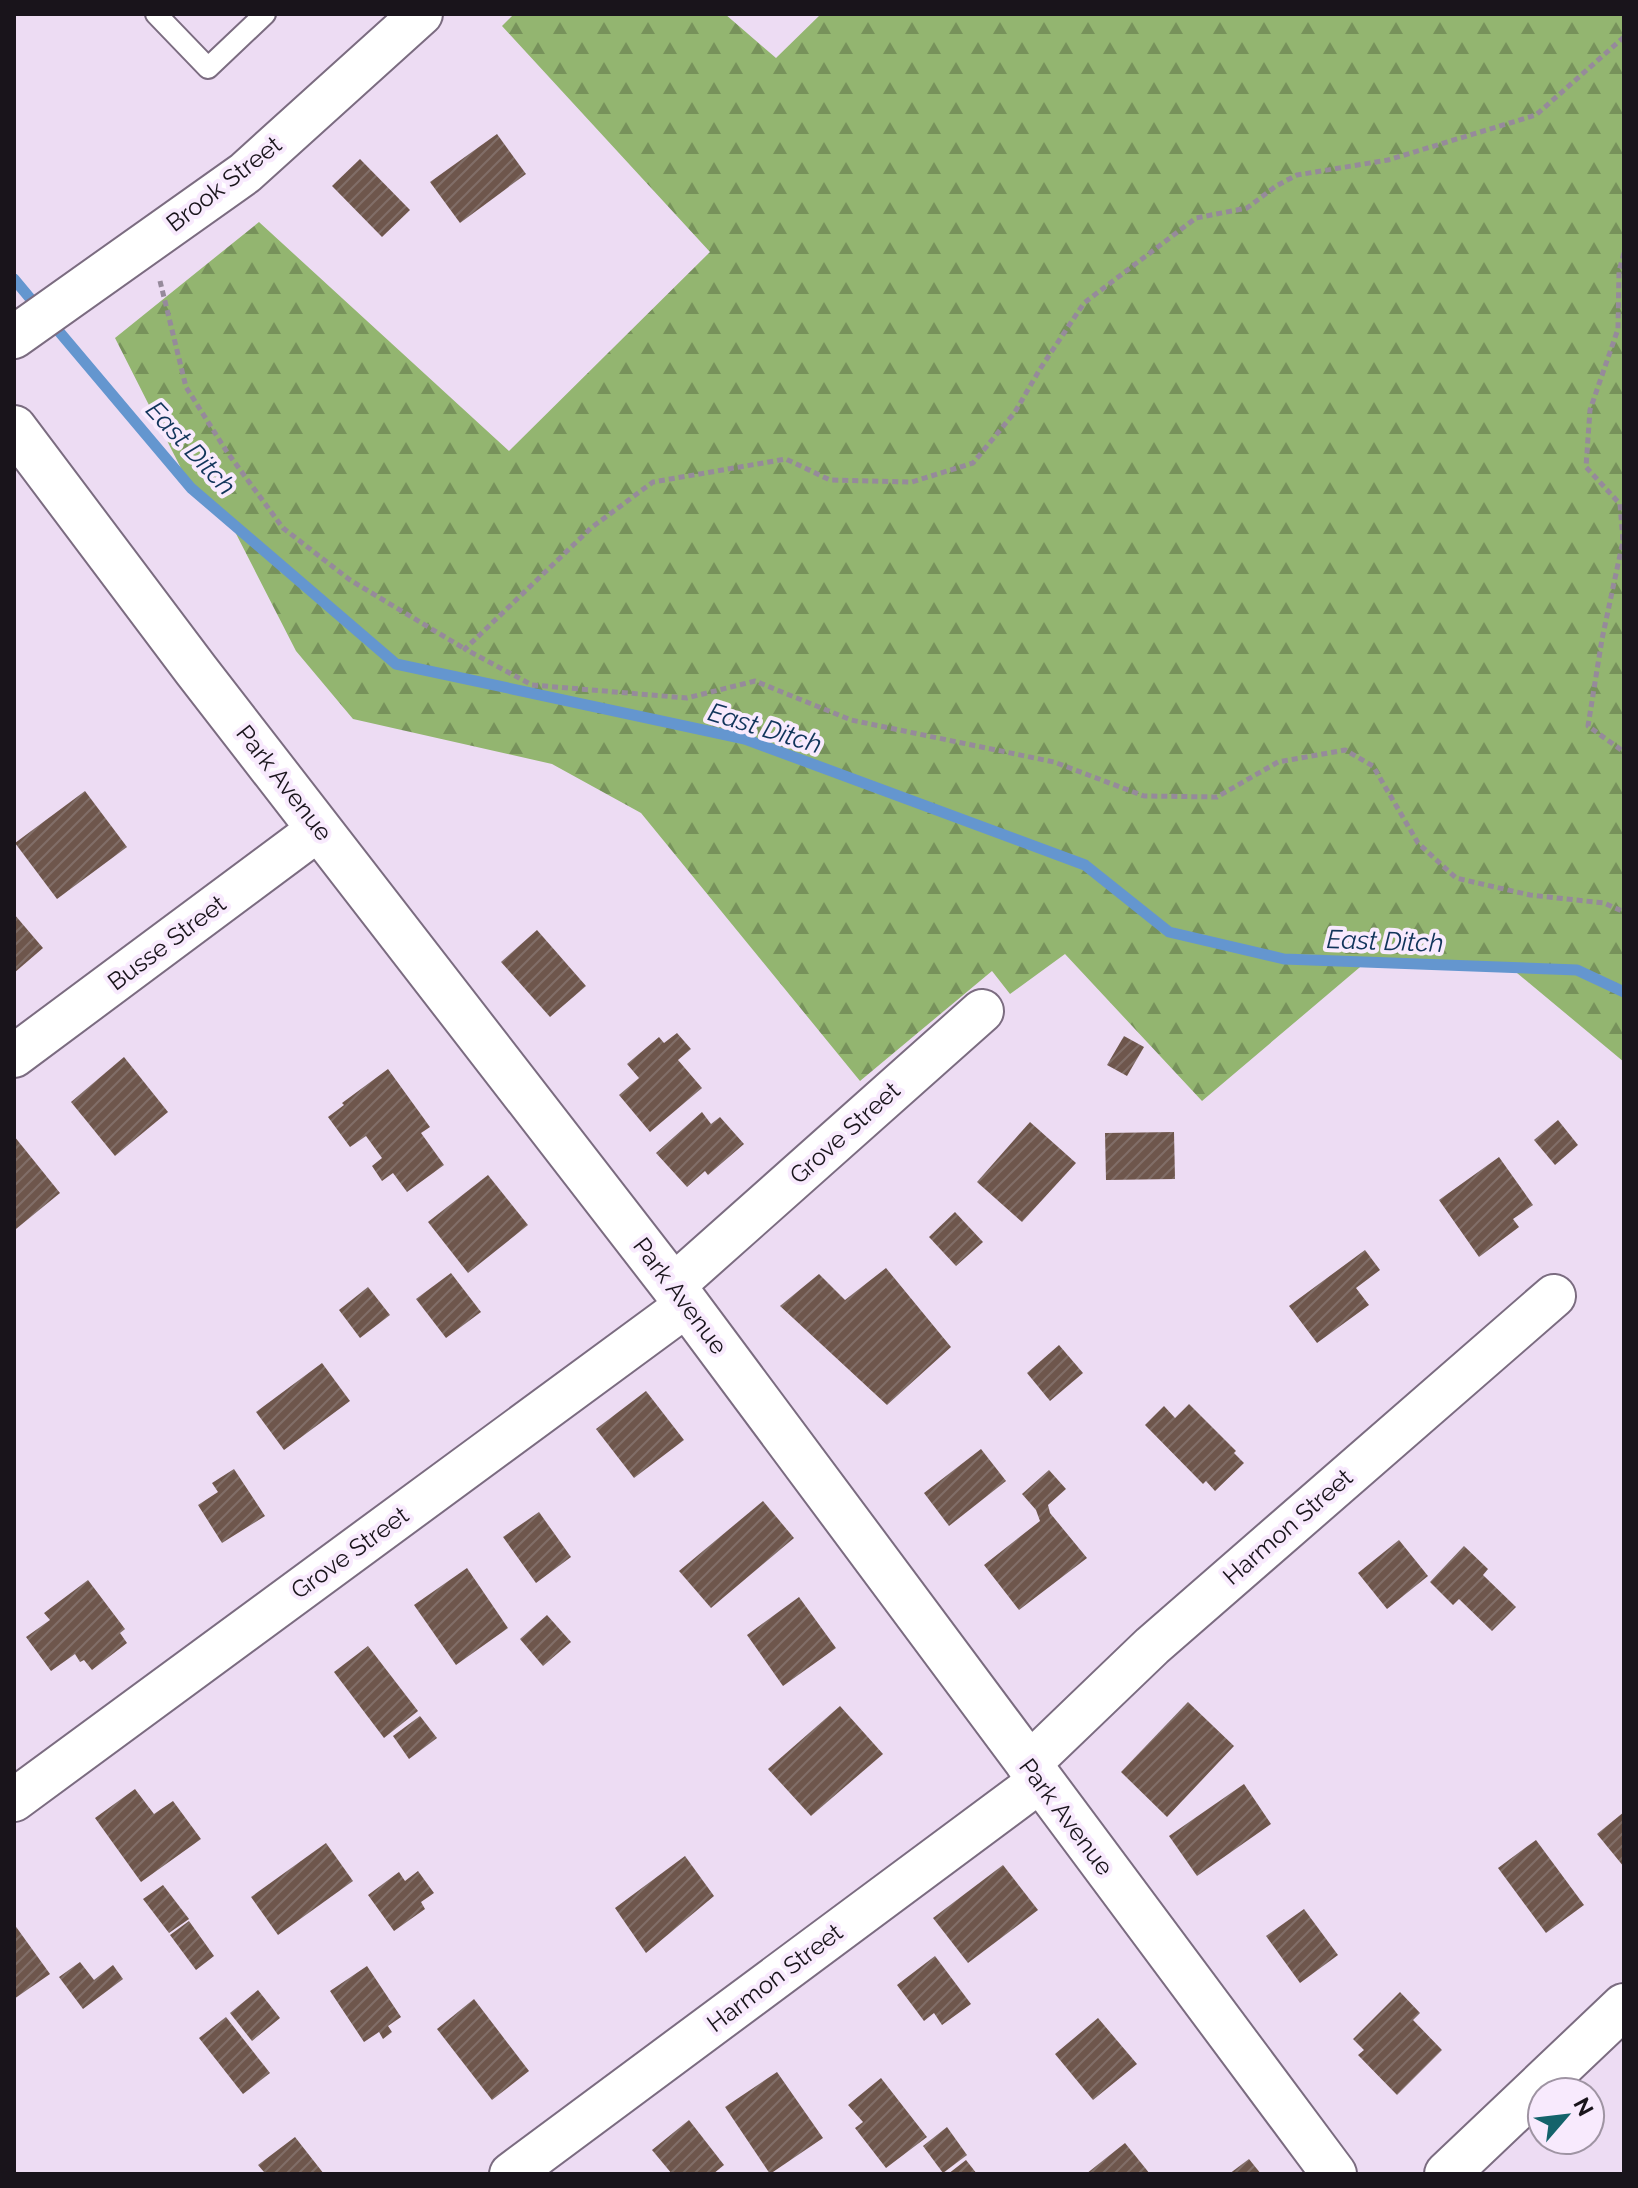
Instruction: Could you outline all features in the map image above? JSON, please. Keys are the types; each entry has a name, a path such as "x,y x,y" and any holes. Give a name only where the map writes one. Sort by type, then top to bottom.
{"street":[{"name":"Brook Street","path":"18,335 245,173 421,14"},
{"name":"Park Avenue","path":"14,428 319,829 680,1295 1334,2174"},
{"name":"Busse Street","path":"14,1056 319,829"},
{"name":"Grove Street","path":"14,1800 680,1295 982,1011"},
{"name":"Harmon Street","path":"511,2174 1034,1773 1152,1646 1554,1296"},
{"path":"1447,2174 1624,2006"}],"lane":[{"path":"156,14 208,68 265,14"}],"path":[{"path":"465,649 591,528 653,482 786,459 830,480 912,482 973,463 1015,412 1084,303 1196,218 1247,208 1297,175 1388,160 1536,115 1624,37"},
{"path":"150,242 186,387 227,452 283,528 350,580 532,685 687,698 755,681 851,720 1054,762 1144,796 1217,797 1278,762 1345,750 1373,766 1418,843 1456,878 1530,895 1604,903 1624,912"},
{"path":"1624,253 1619,271 1618,329 1590,410 1586,467 1620,504 1623,541 1602,639 1588,726 1624,752"}],"green space":[{"path":"514,14 725,14 776,58 821,14 1624,14 1624,1062 1511,968 1366,962 1202,1101 1065,954 1010,994 992,971 860,1081 641,813 552,764 353,719 296,651 229,520 191,488 115,338 259,222 509,451 710,252 502,26"}],"building":[{"path":"497,134 526,174 460,223 430,182"},
{"path":"360,159 410,210 382,237 332,186"},
{"path":"85,791 127,847 57,899 15,843"},
{"path":"14,914 43,948 14,973"},
{"path":"537,930 586,986 550,1017 501,962"},
{"path":"677,1033 691,1049 678,1060 702,1088 650,1132 619,1095 639,1078 627,1064 659,1037 664,1043"},
{"path":"1124,1036 1144,1047 1127,1076 1107,1065"},
{"path":"124,1057 168,1112 115,1156 71,1102"},
{"path":"388,1069 430,1127 421,1133 444,1165 407,1192 393,1173 382,1181 372,1166 382,1158 366,1136 350,1147 328,1117"},
{"path":"702,1112 711,1124 720,1117 744,1144 708,1175 705,1171 687,1187 656,1153"},
{"path":"1558,1120 1578,1145 1555,1165 1534,1140"},
{"path":"1030,1122 1076,1163 1022,1222 977,1182"},
{"path":"1174,1132 1175,1179 1106,1180 1105,1133"},
{"path":"14,1136 60,1193 16,1229 14,1227"},
{"path":"1499,1157 1533,1205 1513,1219 1519,1227 1479,1257 1439,1200"},
{"path":"488,1175 528,1225 468,1273 428,1222"},
{"path":"955,1212 983,1242 956,1266 929,1237"},
{"path":"1365,1250 1380,1270 1356,1288 1369,1305 1317,1343 1289,1306"},
{"path":"886,1268 951,1347 887,1405 780,1306 819,1274 845,1300"},
{"path":"451,1273 481,1312 446,1338 416,1299"},
{"path":"368,1287 390,1315 360,1338 339,1310"},
{"path":"1059,1345 1083,1373 1050,1401 1027,1373"},
{"path":"322,1363 350,1401 284,1450 256,1412"},
{"path":"646,1391 684,1440 634,1478 596,1429"},
{"path":"1189,1404 1244,1463 1215,1491 1206,1481 1203,1484 1145,1425 1164,1406 1175,1418"},
{"path":"981,1449 1006,1481 949,1526 924,1493"},
{"path":"234,1469 265,1516 222,1543 198,1505 218,1492 212,1483"},
{"path":"1049,1470 1066,1489 1048,1505 1050,1513 1087,1558 1019,1610 984,1565 1040,1521 1036,1510 1022,1494"},
{"path":"763,1501 794,1538 711,1608 679,1571"},
{"path":"539,1512 571,1557 536,1583 503,1537"},
{"path":"1399,1540 1428,1576 1387,1609 1358,1573"},
{"path":"1464,1546 1488,1569 1483,1575 1516,1607 1492,1631 1459,1599 1453,1605 1430,1582"},
{"path":"467,1568 508,1628 456,1665 414,1605"},
{"path":"88,1580 125,1629 120,1633 127,1643 92,1670 75,1654 51,1671 26,1637 50,1620 44,1613"},
{"path":"799,1597 836,1648 783,1686 747,1635"},
{"path":"547,1615 571,1642 543,1666 520,1639"},
{"path":"368,1646 418,1711 384,1738 334,1672"},
{"path":"1188,1702 1234,1746 1167,1817 1121,1772"},
{"path":"840,1706 883,1754 811,1816 768,1769"},
{"path":"420,1716 437,1738 409,1759 393,1736"},
{"path":"1244,1784 1271,1824 1197,1876 1169,1836"},
{"path":"135,1789 154,1814 173,1801 201,1839 141,1882 95,1818"},
{"path":"1624,1812 1624,1867 1597,1834"},
{"path":"1536,1840 1584,1905 1546,1933 1498,1868"},
{"path":"326,1843 353,1881 278,1935 251,1897"},
{"path":"685,1856 714,1896 646,1953 615,1908"},
{"path":"1003,1865 1038,1910 968,1963 933,1918"},
{"path":"418,1871 434,1893 421,1902 425,1909 394,1931 368,1895 399,1872 405,1881"},
{"path":"163,1885 189,1919 169,1933 143,1899"},
{"path":"1304,1909 1338,1955 1300,1983 1266,1936"},
{"path":"189,1921 214,1956 196,1970 170,1935"},
{"path":"14,1924 50,1974 14,1999"},
{"path":"935,1956 971,2004 942,2025 934,2013 924,2021 897,1985"},
{"path":"80,1962 94,1980 113,1965 123,1979 83,2009 59,1977"},
{"path":"367,1966 401,2017 388,2026 392,2032 383,2039 379,2032 364,2042 330,1991"},
{"path":"258,1990 280,2018 252,2041 230,2013"},
{"path":"1400,1992 1420,2013 1413,2020 1442,2050 1397,2095 1358,2055 1364,2050 1353,2039"},
{"path":"474,1999 529,2071 492,2100 437,2029"},
{"path":"226,2017 270,2073 243,2094 199,2038"},
{"path":"1098,2018 1137,2064 1093,2100 1055,2054"},
{"path":"777,2072 823,2138 770,2174 725,2107"},
{"path":"881,2078 927,2137 886,2168 855,2128 863,2122 848,2105"},
{"path":"689,2120 724,2165 713,2174 672,2174 652,2150"},
{"path":"947,2127 967,2155 943,2173 923,2146"},
{"path":"295,2137 324,2174 261,2174 264,2172 258,2165"},
{"path":"1125,2143 1150,2174 1086,2174"},
{"path":"1249,2159 1261,2174 1229,2174"},
{"path":"966,2160 977,2174 948,2174"}],"waterway":[{"name":"East Ditch","path":"14,279 39,309"},
{"name":"East Ditch","path":"51,322 191,488 396,664 745,739 1085,865 1169,932 1284,959 1577,970 1624,992"}]}
